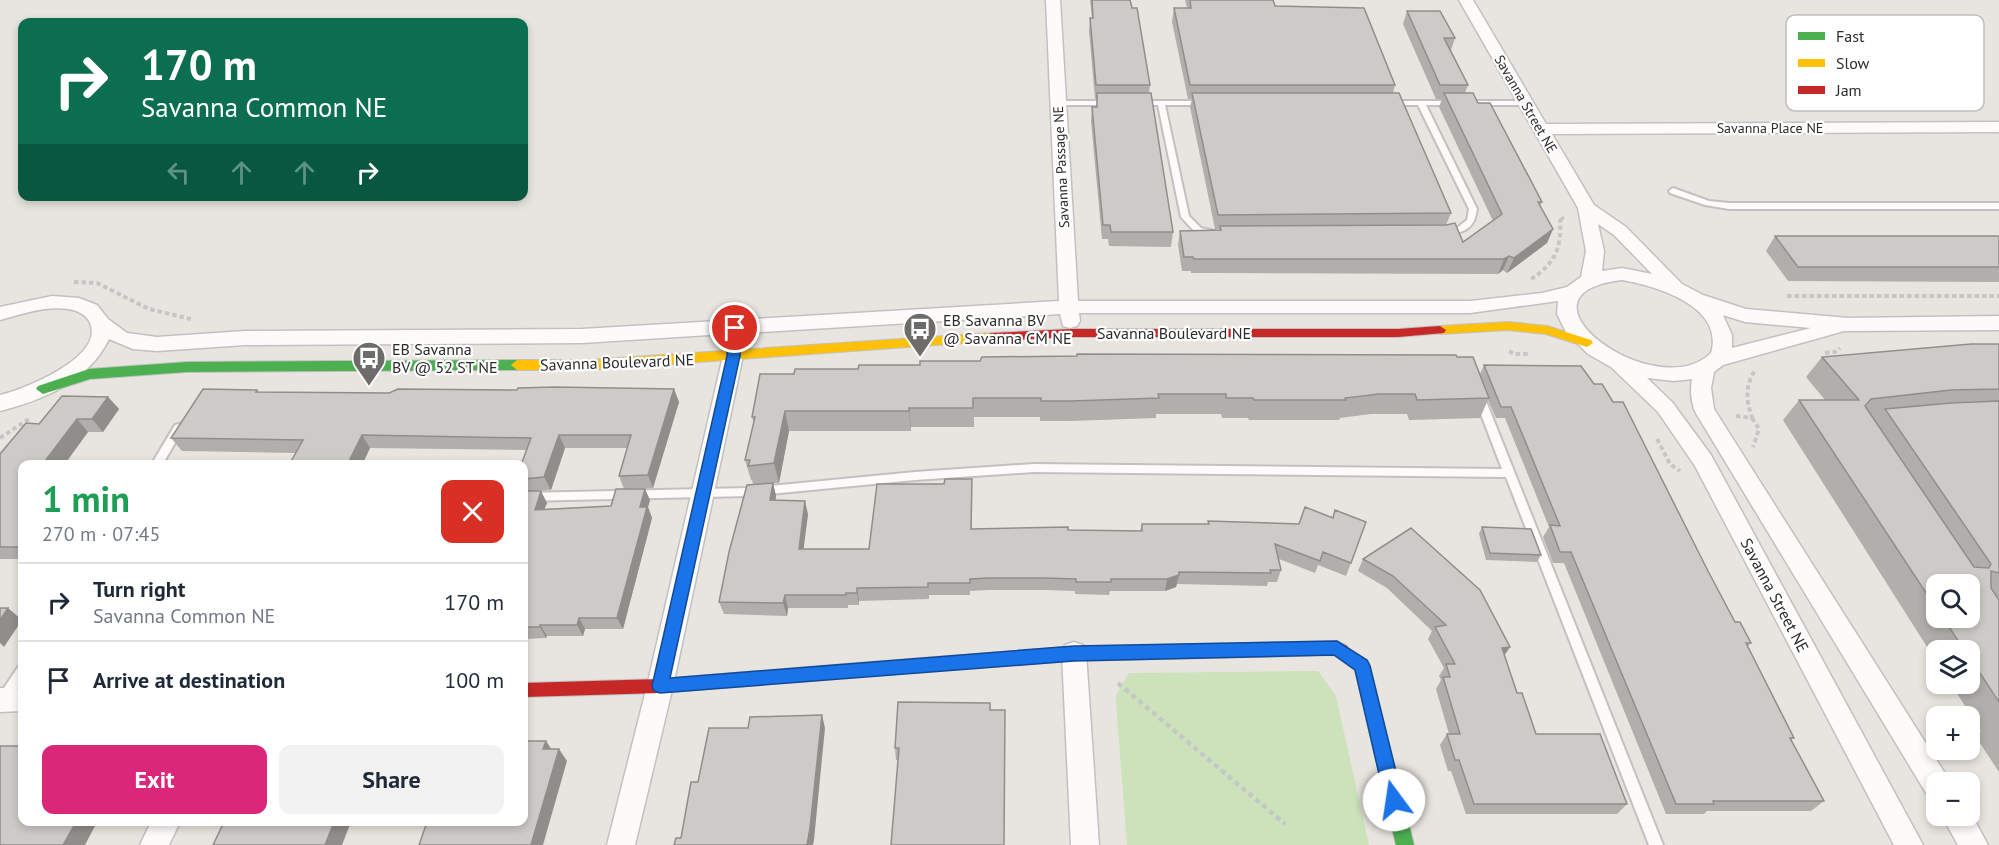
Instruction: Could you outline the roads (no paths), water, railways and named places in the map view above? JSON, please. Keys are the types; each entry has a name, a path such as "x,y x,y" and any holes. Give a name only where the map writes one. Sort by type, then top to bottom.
{"street":[{"name":"Savanna Passage NE","path":"1053,0 1071,333"},
{"name":"Savanna Street NE","path":"1466,0 1587,208 1620,231 1686,294"},
{"name":"Savanna Place NE","path":"1540,129 1999,127"},
{"name":"Savanna Street NE","path":"1587,208 1587,220 1596,245 1596,266 1590,278"},
{"path":"1848,325 1683,374 1658,374 1632,368 1587,343 1573,327 1567,314 1566,303 1570,292 1578,284 1590,278 1622,274 1641,277 1745,315 1848,325 1999,323"},
{"name":"Savanna Boulevard NE","path":"0,314 28,305 55,302 78,304 94,311 101,324 120,338 133,342 157,344 245,338 582,336 1069,307 1437,309 1532,300 1570,292"},
{"path":"1686,294 1711,313 1721,330 1724,345 1711,364 1701,388 1704,410 1929,772"},
{"path":"2,404 43,388 81,363 94,349 100,335 101,324"},
{"name":"Savanna Boulevard NE","path":"43,388 89,374 187,367 587,365 912,341 1071,333 1398,333 1508,326 1547,330 1587,343"},
{"path":"621,845 660,686 703,494 733,356 735,328"},
{"name":"Savanna Street NE","path":"1617,361 1665,407 1703,461 1910,845"},
{"path":"528,690 660,686 1074,653 1337,648 1362,666 1405,845"},
{"path":"1074,653 1085,845"},
{"path":"154,845 164,826"},
{"path":"1962,826 1974,845"}],"lane":[{"path":"1057,103 1208,103"},
{"path":"1161,103 1185,217 1198,230 1219,235"},
{"path":"1386,103 1526,103"},
{"path":"1421,103 1473,209 1472,221 1461,229 1440,234"},
{"path":"1673,191 1708,203 1729,206 1999,206"},
{"path":"1476,386 1656,845"},
{"path":"159,460 184,420"},
{"path":"528,496 703,494 1034,468 1509,473"},
{"path":"6,701 18,678"}],"place":[{"name":"EB Savanna BV @ Savanna CM NE","path":"920,358"},
{"name":"EB Savanna BV @ 52 ST NE","path":"369,387"}]}
